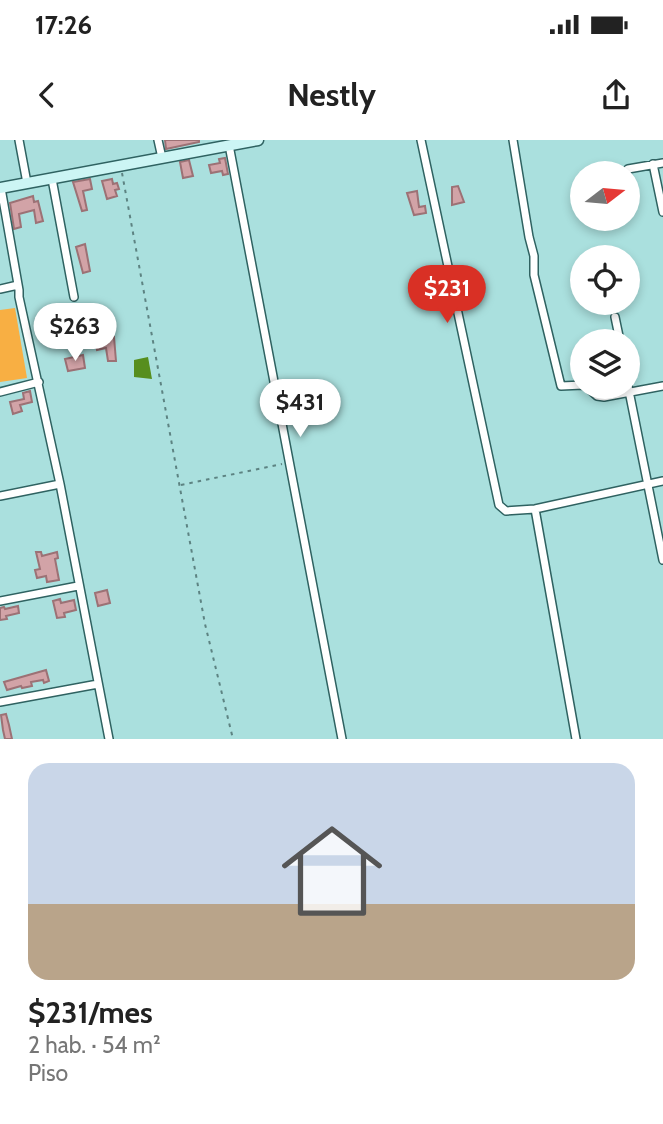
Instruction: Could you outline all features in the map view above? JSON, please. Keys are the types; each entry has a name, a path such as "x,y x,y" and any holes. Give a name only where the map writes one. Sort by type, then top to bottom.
{"main road":[{"path":"1,188 258,140"}],"street":[{"path":"19,140 27,183"},
{"path":"159,140 162,158"},
{"path":"421,140 499,505 506,511 535,509 663,481"},
{"path":"513,140 534,256 534,275 561,386 570,386"},
{"path":"229,145 342,739"},
{"path":"640,167 663,163"},
{"path":"653,164 663,212"},
{"path":"52,178 74,297"},
{"path":"1,188 19,297 60,484 109,739"},
{"path":"0,289 18,285"},
{"path":"615,317 618,329"},
{"path":"0,392 39,382"},
{"path":"640,388 663,386"},
{"path":"631,399 663,560"},
{"path":"0,496 60,484"},
{"path":"535,509 576,739"},
{"path":"0,601 78,586"},
{"path":"0,702 99,684"}],"path":[{"path":"120,166 205,624 233,739"},
{"path":"180,485 290,463"}],"shaded area":[{"path":"15,308 27,378 0,382 0,310"},
{"path":"148,357 152,379 134,377 134,360"}],"building":[{"path":"165,140 199,140 199,142 166,149"},
{"path":"225,158 228,174 223,175 222,171 211,173 209,165 220,163 219,159"},
{"path":"189,160 193,176 183,178 180,162"},
{"path":"90,179 92,189 83,191 87,210 82,211 73,182"},
{"path":"112,179 119,189 115,190 117,196 107,199 102,181"},
{"path":"458,186 464,202 452,205 452,187"},
{"path":"417,191 419,207 425,206 426,213 414,215 407,193"},
{"path":"33,196 34,202 38,201 43,221 36,223 34,210 19,214 21,227 14,229 10,203"},
{"path":"85,244 90,271 83,273 76,247"},
{"path":"114,337 116,361 108,361 106,348 97,350 95,340"},
{"path":"83,355 85,368 68,371 65,359"},
{"path":"30,391 32,402 20,405 22,411 13,414 10,402 24,399 23,393"},
{"path":"36,552 41,552 42,556 57,552 58,558 55,559 59,580 47,582 46,576 37,578 35,570 40,569"},
{"path":"107,590 110,603 98,606 95,593"},
{"path":"60,599 61,603 74,600 76,610 64,613 65,617 57,618 53,601"},
{"path":"18,606 19,613 0,620 0,608"},
{"path":"46,670 49,681 31,682 32,686 7,690 4,682"},
{"path":"6,714 12,739 5,739 1,715"}]}
